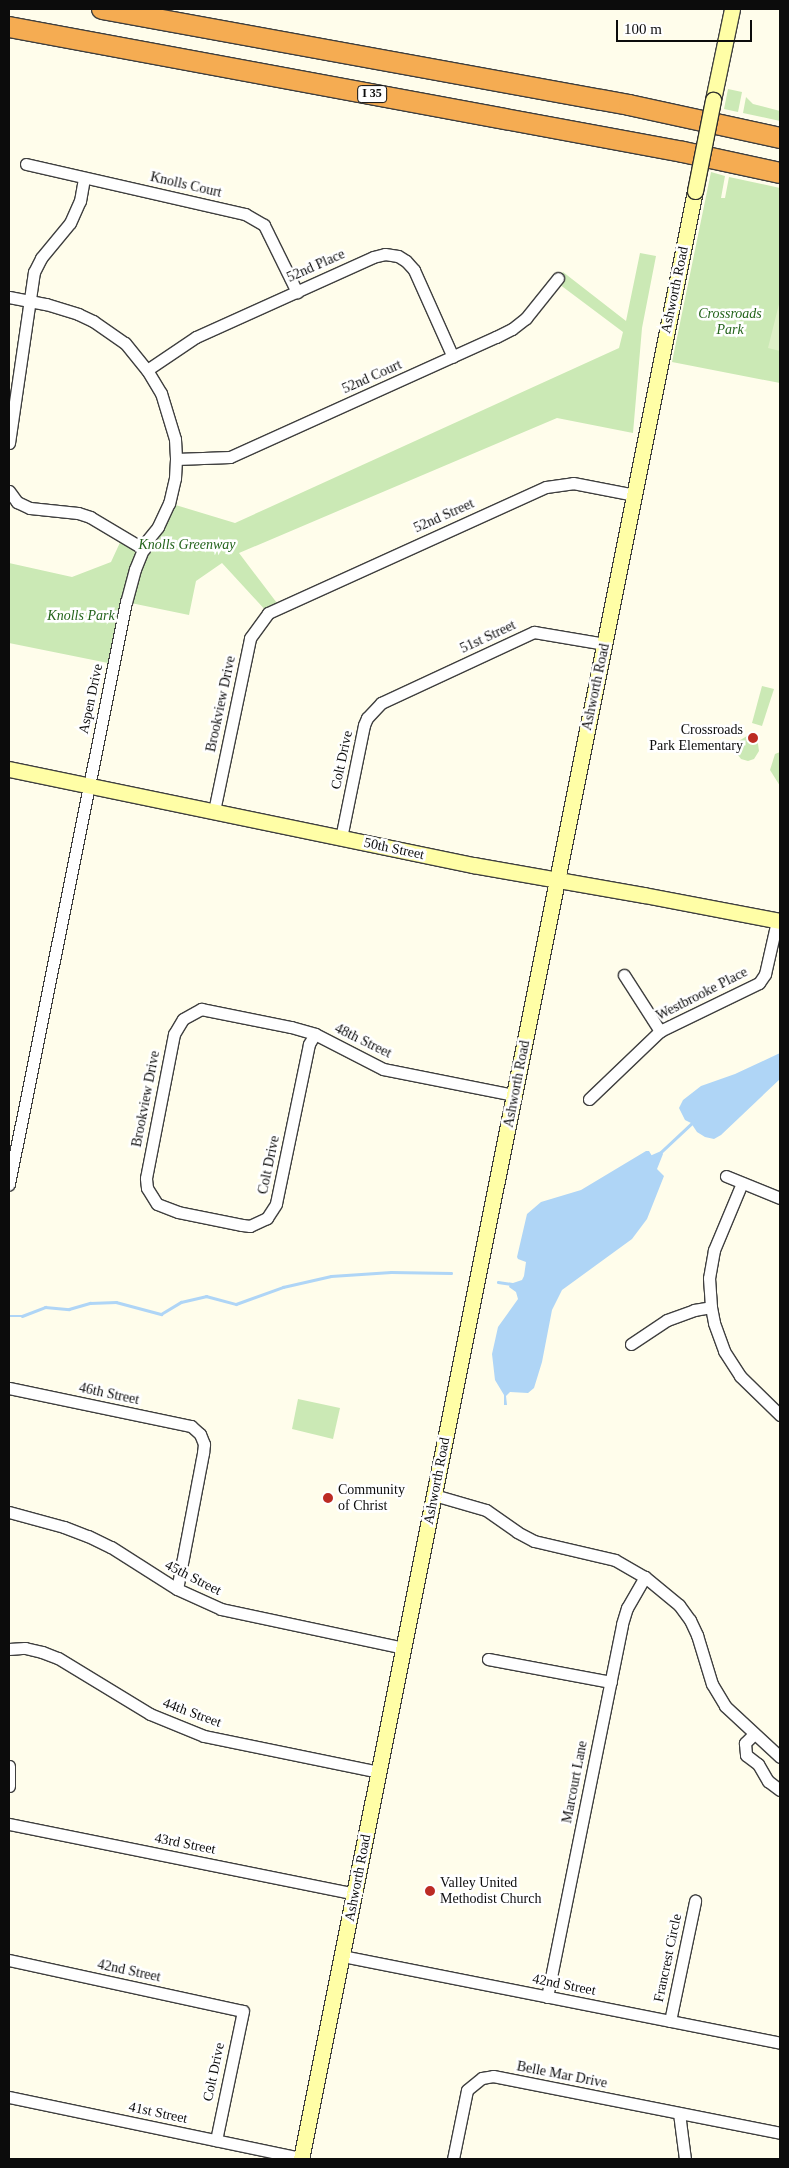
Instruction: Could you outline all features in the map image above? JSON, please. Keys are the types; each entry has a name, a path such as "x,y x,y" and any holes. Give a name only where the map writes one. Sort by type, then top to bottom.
{"highway":[{"path":"102,9 629,105 780,138"},
{"name":"I 35","path":"9,27 735,163 780,175"}],"main road":[{"name":"Ashworth Road","path":"301,2159 732,9"},
{"name":"50th Street","path":"9,769 341,838 779,921"}],"street":[{"name":"Knolls Court","path":"26,164 244,214 258,220 269,234 297,292"},
{"path":"9,443 34,272 41,258 70,223 80,201 84,178"},
{"name":"52nd Place","path":"147,370 196,338 373,257 385,254 398,256 406,260 414,270 453,357"},
{"name":"52nd Court","path":"176,459 230,457 453,357 512,329 526,318 558,278"},
{"name":"Aspen Drive","path":"9,297 62,308 93,321 125,343 147,370 167,409 176,459 175,478 169,503 144,549 126,602 9,1184"},
{"name":"52nd Street","path":"272,610 546,487 573,483 635,495"},
{"path":"9,491 16,500 30,508 78,513 90,517 144,549"},
{"name":"Brookview Drive","path":"214,812 250,638 263,618 272,610"},
{"name":"51st Street","path":"389,698 534,632 605,644"},
{"name":"Colt Drive","path":"341,838 364,726 374,708 389,698"},
{"name":"Westbrooke Place","path":"589,1098 660,1031 759,983 765,974 779,921"},
{"path":"624,975 660,1031"},
{"name":"Brookview Drive","path":"157,1204 147,1188 146,1178 174,1034 183,1019 201,1009"},
{"name":"48th Street","path":"201,1009 291,1027 315,1034 383,1069 514,1095"},
{"name":"Colt Drive","path":"157,1204 178,1212 242,1225 250,1226 267,1218 276,1204 309,1044 315,1034"},
{"path":"726,1176 780,1198"},
{"path":"742,1183 714,1250 709,1278 710,1307 724,1351 740,1376 780,1415"},
{"path":"632,1344 667,1320 694,1310 710,1307"},
{"name":"46th Street","path":"9,1388 191,1426 200,1434 204,1444 203,1453 177,1589"},
{"path":"434,1495 486,1510 517,1532 534,1541 615,1560 645,1577 679,1605 690,1620 716,1692 726,1706 780,1757"},
{"name":"45th Street","path":"9,1512 64,1526 88,1536 200,1601 238,1614 404,1648"},
{"name":"Marcourt Lane","path":"547,1997 627,1608 645,1577"},
{"name":"44th Street","path":"9,1649 42,1652 58,1658 150,1714 204,1736 379,1772"},
{"path":"488,1659 611,1682"},
{"path":"754,1734 745,1743 746,1755 758,1764 768,1781 780,1790"},
{"path":"9,1766 9,1786"},
{"name":"43rd Street","path":"9,1824 355,1894"},
{"name":"Francrest Circle","path":"670,2021 695,1901"},
{"name":"42nd Street","path":"342,1956 780,2043"},
{"name":"42nd Street","path":"9,1960 242,2011"},
{"name":"Colt Drive","path":"216,2140 242,2011"},
{"name":"Belle Mar Drive","path":"453,2159 468,2090 472,2083 482,2078 492,2076 679,2113"},
{"name":"41st Street","path":"9,2097 301,2159"},
{"path":"685,2159 679,2113 780,2133"}],"green space":[{"path":"728,89 742,92 738,112 724,109"},
{"path":"746,97 753,104 780,111 780,121 743,113"},
{"name":"Crossroads Park","path":"711,172 725,176 721,198 725,198 729,177 780,188 780,383 672,362"},
{"name":"Knolls Greenway","path":"640,253 656,256 642,328 633,433 557,418 239,553 280,607 268,613 222,563 196,581 189,615 126,602 113,664 9,643 9,563 72,577 111,562 123,536 144,548 169,503 235,523 619,348 623,332 555,281 563,272 626,321"},
{"path":"780,300 780,351 768,348"},
{"path":"762,686 774,689 762,726 752,723"},
{"path":"747,736 757,737 759,751 754,759 748,761 741,759 735,751 737,742"},
{"path":"780,752 780,786 770,770 775,754"},
{"path":"298,1399 340,1408 333,1439 292,1429"}],"water":[{"path":"780,1053 780,1079 721,1135 714,1139 705,1137 697,1132 691,1123 685,1120 679,1108 683,1100 701,1086 735,1074"},
{"path":"649,1151 652,1156 661,1152 663,1154 657,1169 664,1176 647,1219 632,1239 562,1290 552,1310 542,1362 534,1388 528,1393 510,1392 506,1396 507,1405 504,1405 504,1395 495,1380 492,1354 498,1327 518,1299 516,1292 509,1287 510,1284 522,1280 524,1276 526,1262 517,1257 527,1214 541,1202 581,1190"}],"waterway":[{"path":"650,1157 661,1152 694,1121"},
{"path":"9,1316 22,1316 45,1307 69,1309 90,1303 116,1302 161,1314 181,1302 206,1296 236,1304 283,1287 331,1276 391,1272 451,1273"},
{"path":"498,1282 512,1284"}],"place":[{"name":"Crossroads Park Elementary","path":"753,738"},
{"name":"Community of Christ","path":"328,1498"},
{"name":"Valley United Methodist Church","path":"430,1891"}],"park label":[{"name":"Knolls Park","path":"81,616"}]}
